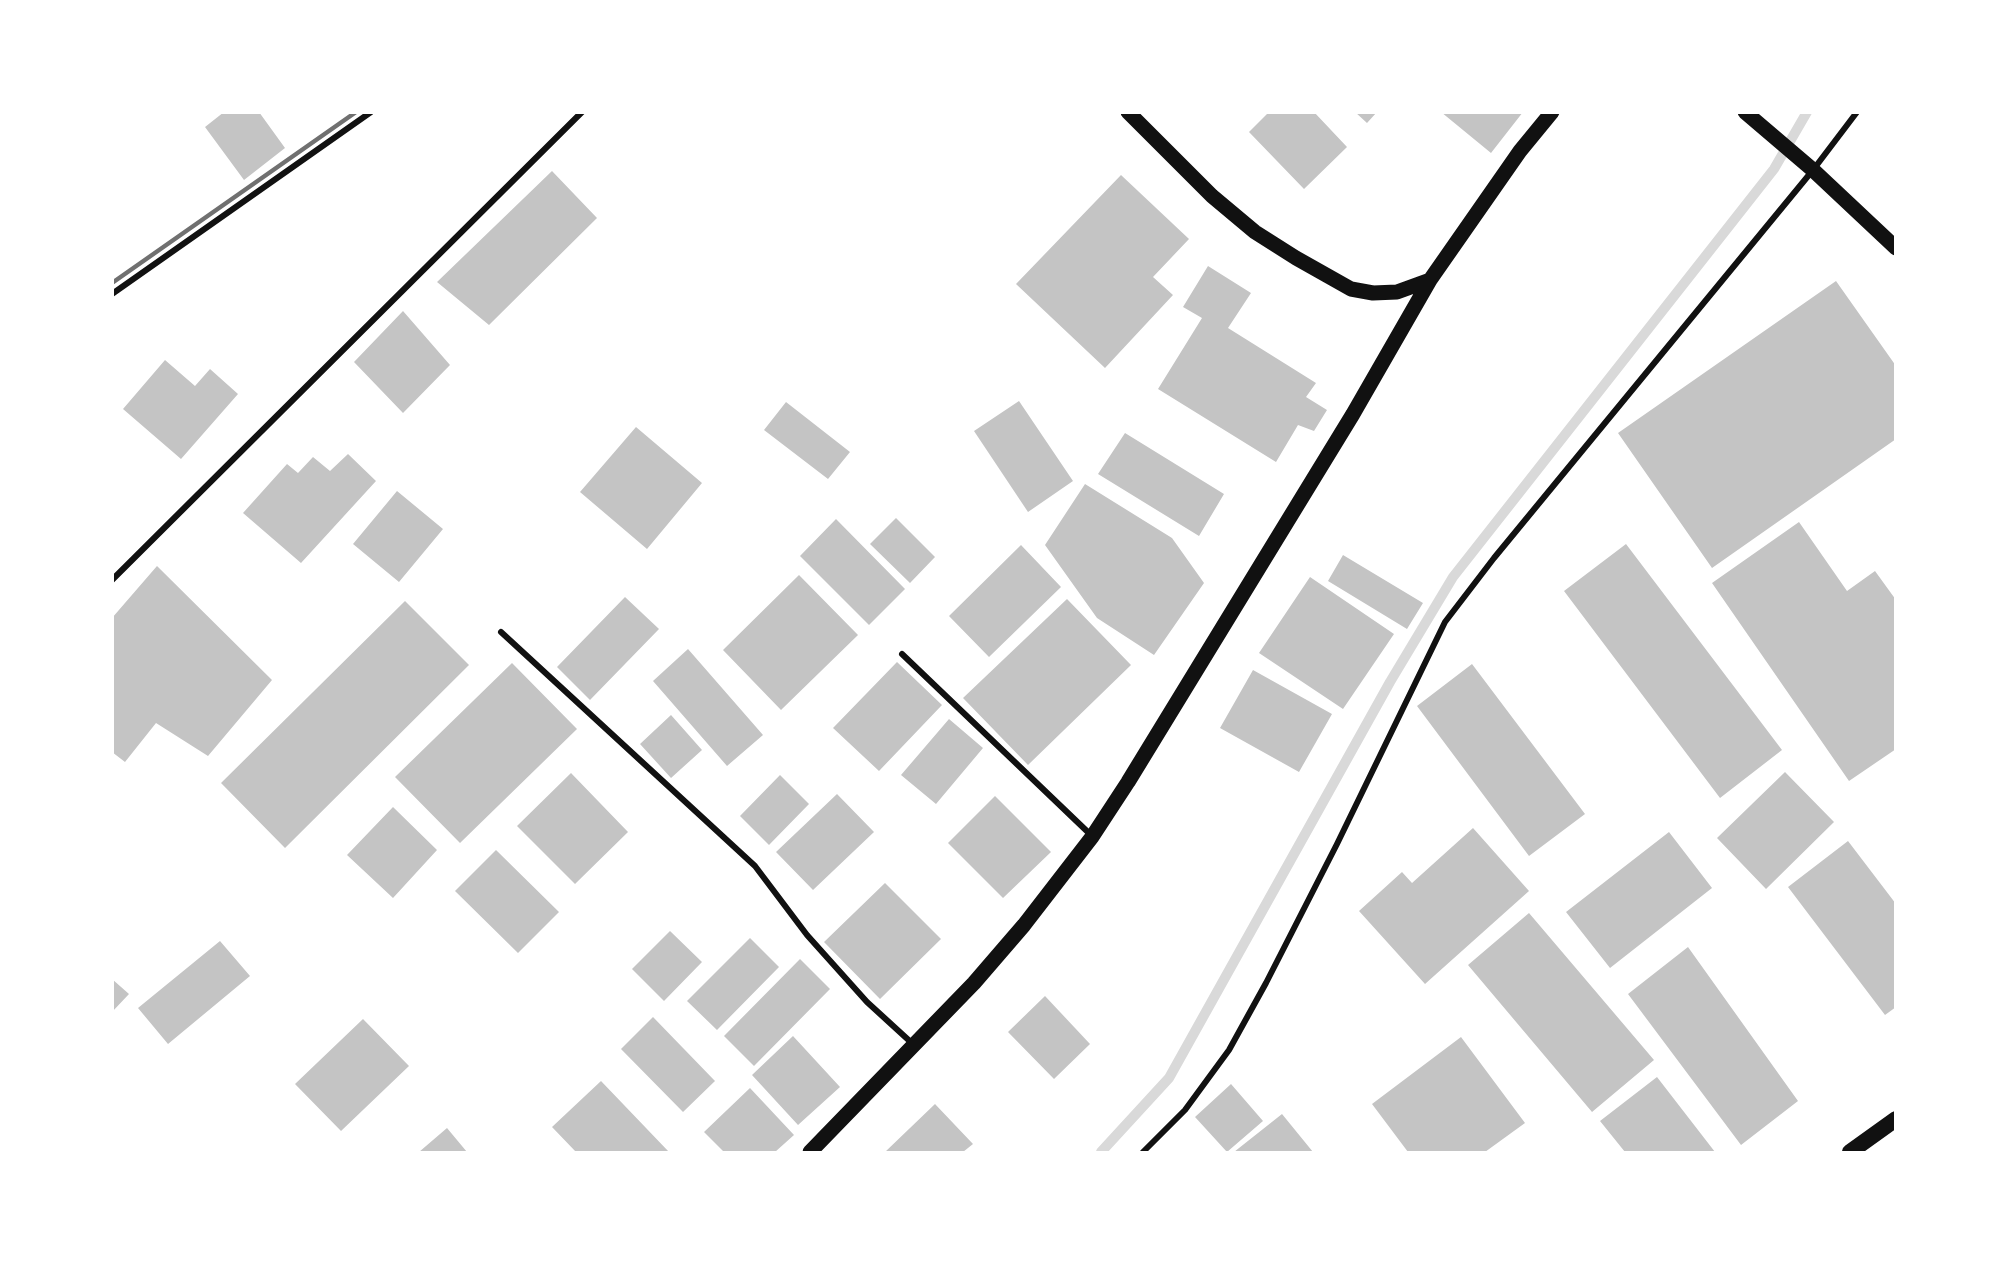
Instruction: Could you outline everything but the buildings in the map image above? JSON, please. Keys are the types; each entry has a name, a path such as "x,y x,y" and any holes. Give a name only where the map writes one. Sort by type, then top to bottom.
{"highway":[{"path":"1850,1152 1896,1119"}],"main road":[{"path":"1128,112 1212,196 1255,232 1351,289 1373,293 1397,292 1430,280"},
{"path":"810,1152 974,983 1017,933 1092,837 1128,782 1358,405 1430,280 1520,151 1552,112"},
{"path":"1745,112 1800,158 1896,248"}],"street":[{"path":"112,294 371,112"},
{"path":"112,580 582,112"},
{"path":"1143,1152 1185,1110 1229,1050 1337,844 1445,622 1494,558 1813,170 1857,112"},
{"path":"501,632 755,866 807,935 852,986 914,1045"},
{"path":"902,654 1092,837"}],"waterway":[{"path":"1101,1152 1169,1078 1390,682 1453,577 1774,169 1807,112"}],"railway":[{"path":"112,283 356,112"}]}
